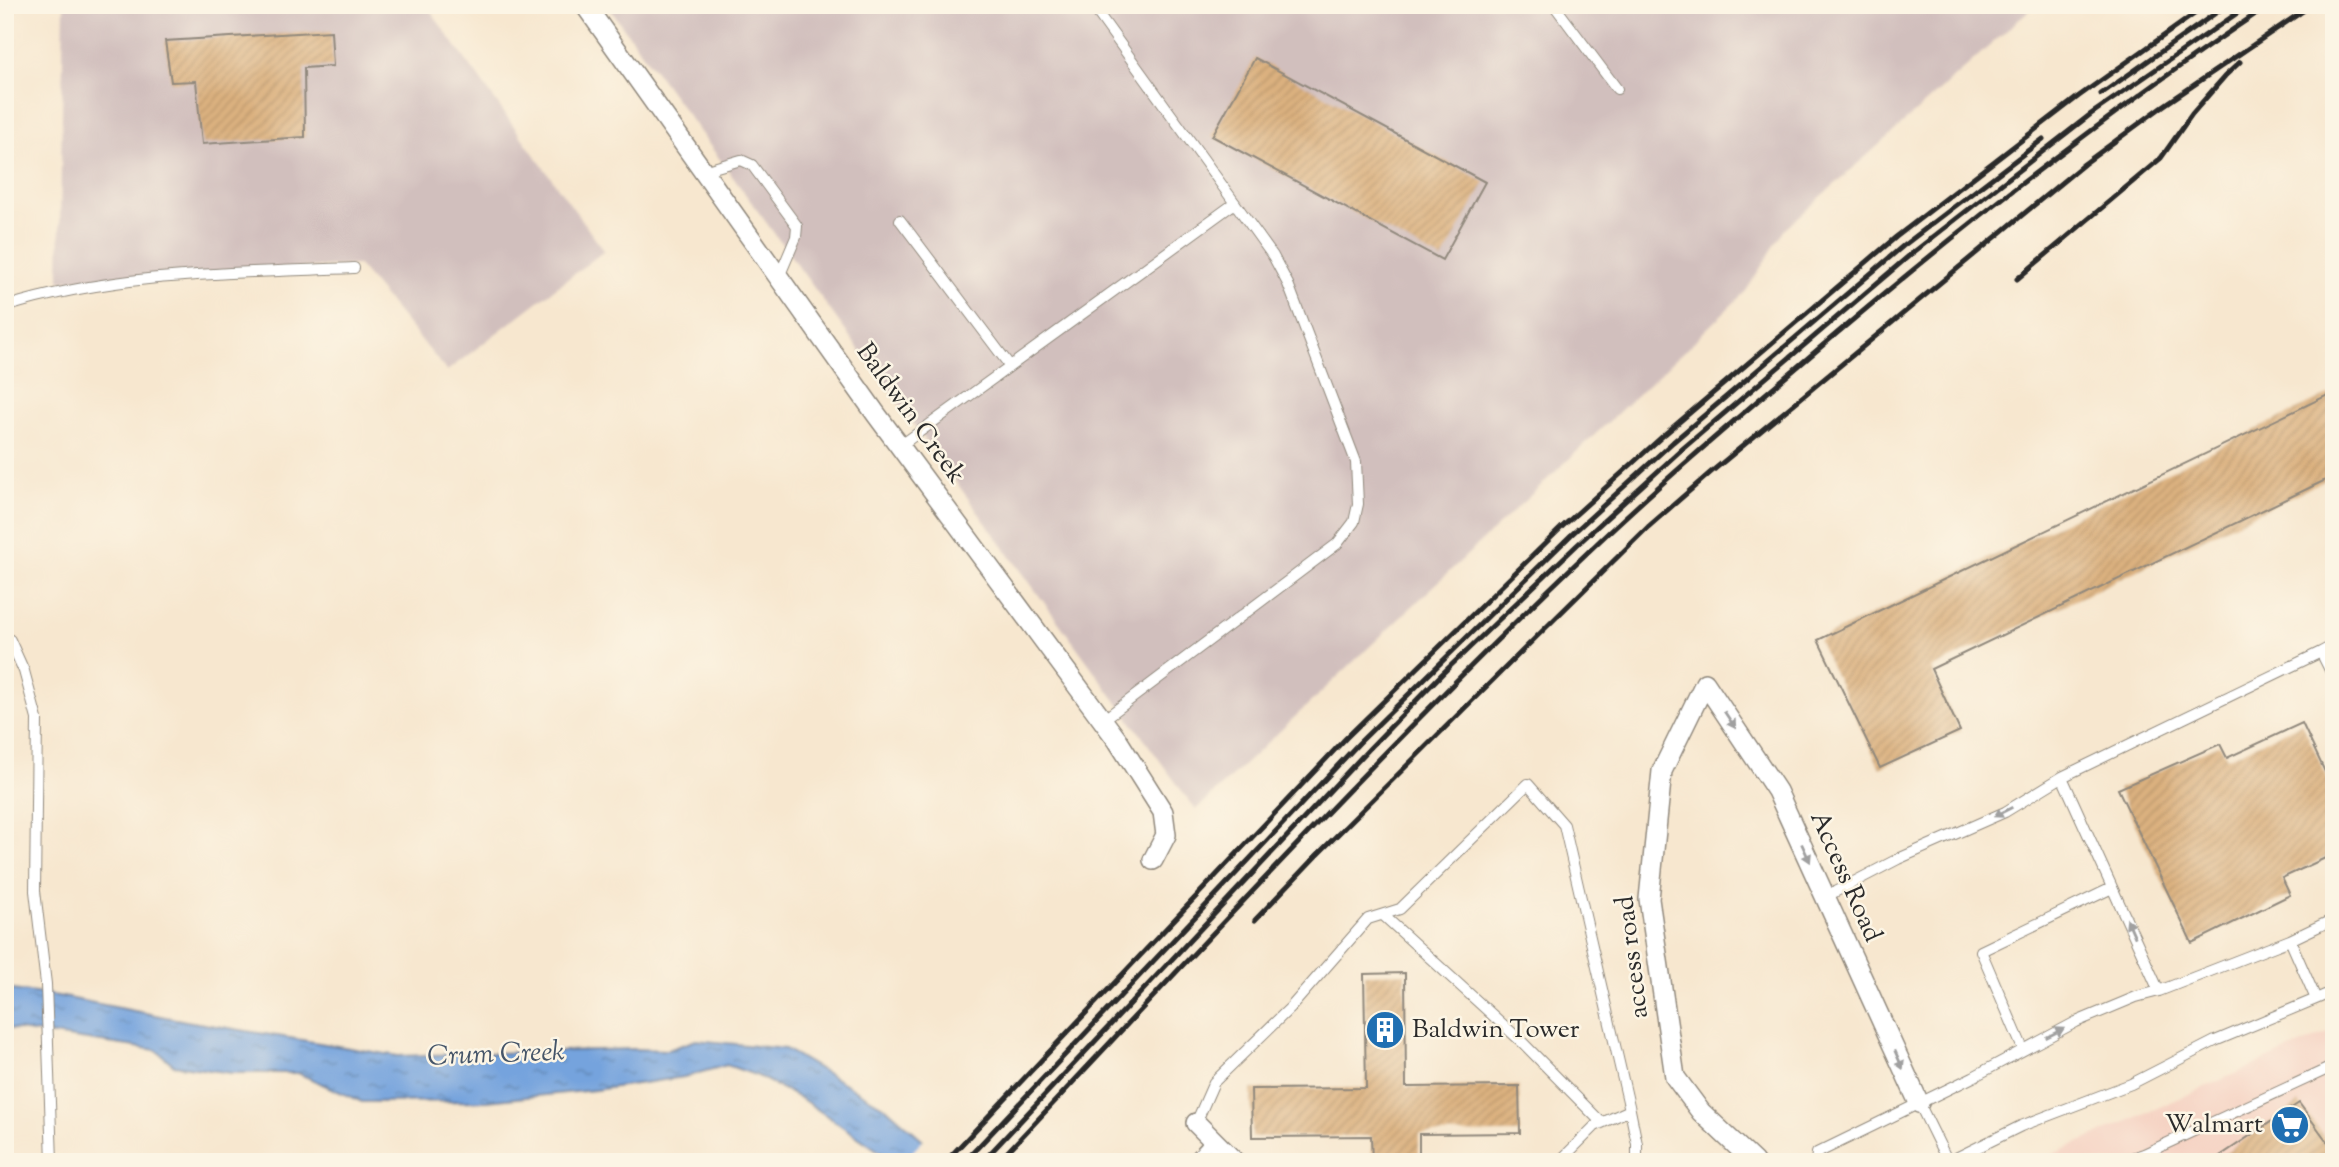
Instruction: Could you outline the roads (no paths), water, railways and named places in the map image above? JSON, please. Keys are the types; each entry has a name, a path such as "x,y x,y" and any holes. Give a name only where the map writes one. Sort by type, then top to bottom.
{"street":[{"name":"Baldwin Creek","path":"585,5 900,446 1103,720 1163,811 1166,835 1153,860"},
{"name":"Access Road","path":"1705,683 1777,791 1919,1103"},
{"name":"access road","path":"1705,683 1662,771 1648,899 1675,1077 1701,1112 1754,1162"},
{"path":"1196,1123 1235,1162"}],"lane":[{"path":"1092,5 1273,256 1288,284 1356,462 1358,504 1354,522 1337,544 1103,720"},
{"path":"1554,5 1617,89"},
{"path":"703,171 741,160 752,165 797,226 796,237 779,277"},
{"path":"900,446 1235,203"},
{"path":"900,220 1010,366"},
{"path":"5,307 73,291 186,274 354,268"},
{"path":"5,636 10,640 24,671 37,719 35,891 46,984 52,1162"},
{"path":"1825,897 1898,859 2005,812 2062,777 2334,645"},
{"path":"2321,652 2334,678"},
{"path":"2062,777 2159,991"},
{"path":"1196,1123 1214,1082 1291,1007 1368,919 1400,909 1528,784 1564,825 1630,1110 1637,1144 1637,1162"},
{"path":"2023,1049 1981,951 2112,888"},
{"path":"1383,915 1512,1033 1602,1123"},
{"path":"1816,1162 1817,1153 1973,1077 2076,1022 2290,940 2334,919"},
{"path":"2290,940 2316,999"},
{"path":"1919,1103 1948,1161 2021,1126 2131,1084 2215,1041 2334,991"},
{"path":"2119,1162 2144,1154 2334,1066"},
{"path":"1559,1162 1595,1126 1630,1110"},
{"path":"1191,1162 1212,1139"}],"water":[{"name":"Crum Creek","path":"5,989 398,1056 668,1050 696,1040 785,1049 888,1109 948,1162 895,1162 802,1099 758,1076 727,1065 684,1077 595,1090 486,1101 362,1102 298,1073 231,1073 174,1065 156,1050 5,1028"}],"railway":[{"path":"945,1162 1346,738 1563,526 1665,434 1896,237 2079,96 2207,5"},
{"path":"2101,94 2227,5"},
{"path":"982,1162 1369,749 1442,674 1577,545 1680,451 1910,255 2091,114 2249,5"},
{"path":"998,1162 1362,776 1640,503 1858,315 1972,222 2089,132 2269,5"},
{"path":"1255,920 1315,857 1648,527 1710,473 2084,164 2163,106 2303,11"},
{"path":"2017,279 2161,158 2192,114 2240,62"},
{"path":"964,1162 1359,743 1571,535 1673,442 1903,246 2043,139"}],"place":[{"name":"Baldwin Tower","path":"1385,1030"},
{"name":"Walmart","path":"2290,1125"}]}
